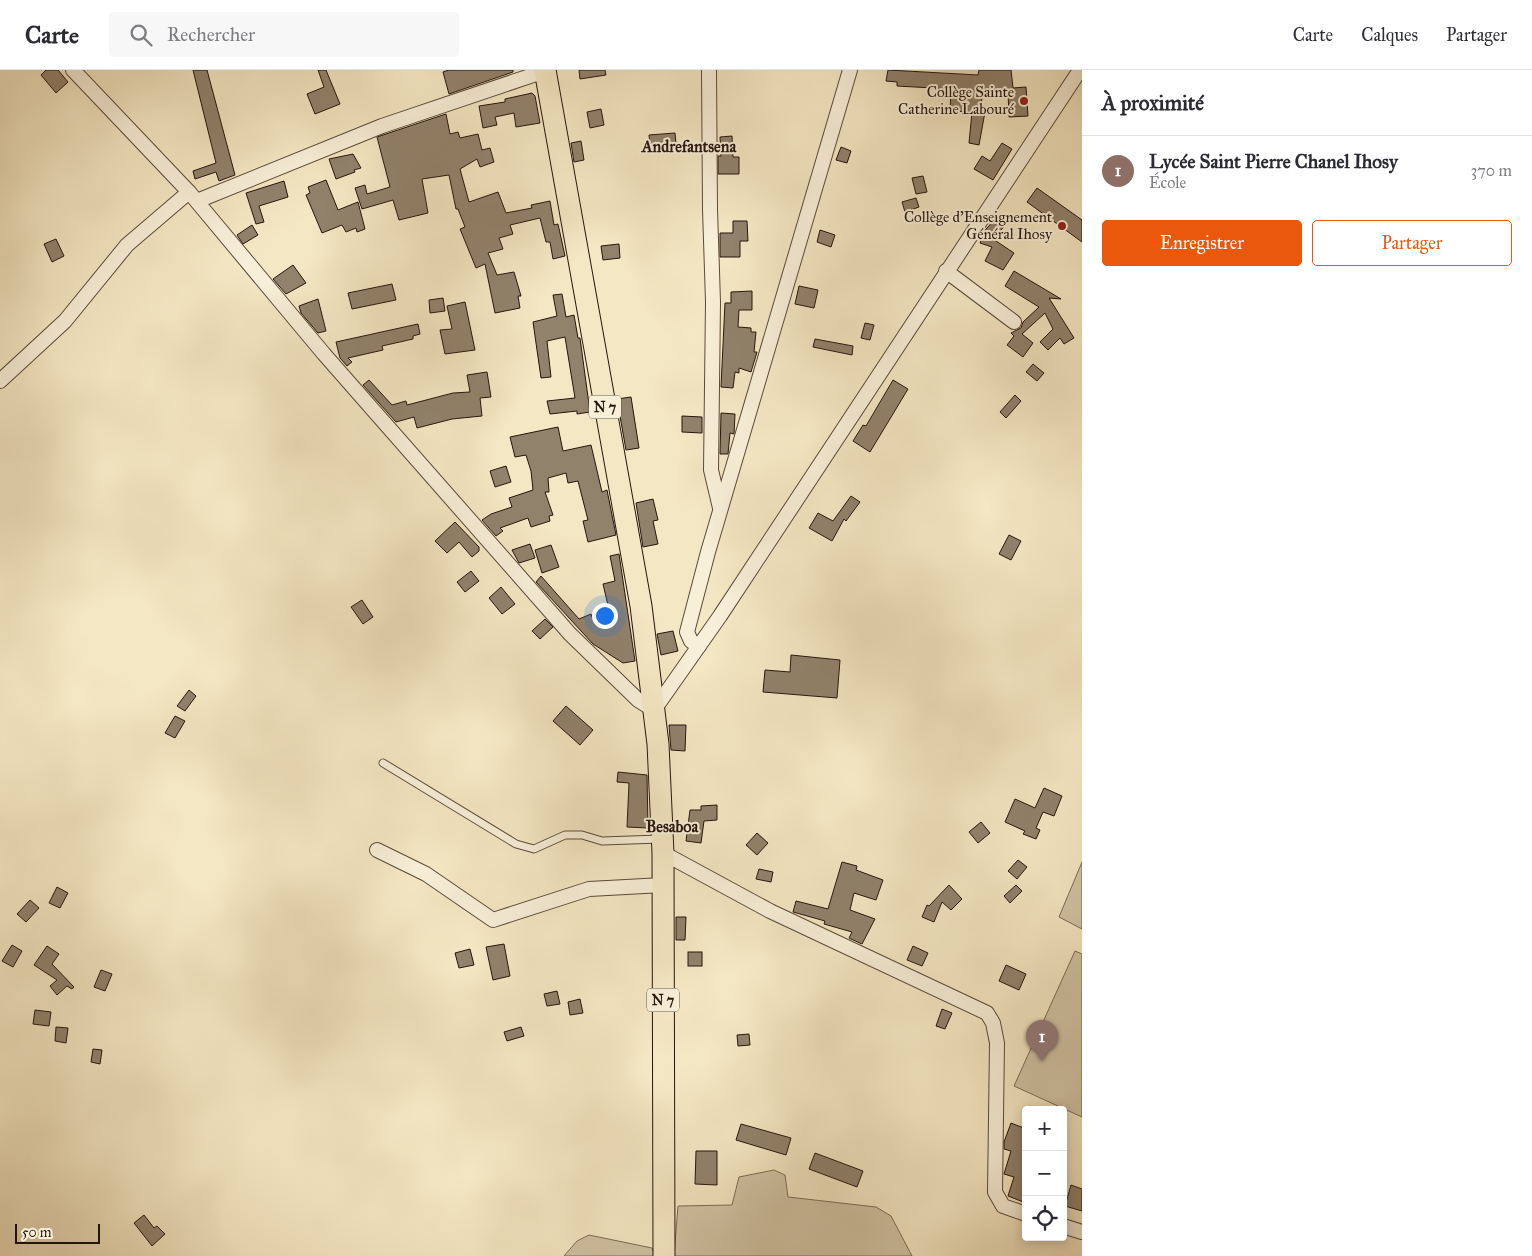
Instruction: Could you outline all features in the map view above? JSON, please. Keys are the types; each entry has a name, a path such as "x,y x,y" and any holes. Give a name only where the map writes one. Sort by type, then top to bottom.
{"main road":[{"name":"N 7","path":"545,70 641,606 654,710 663,885 664,1256"}],"street":[{"path":"73,70 193,196 324,354 570,634 638,700 654,710 699,646 1080,70"},
{"path":"0,381 66,321 127,245 193,196 382,126 545,70"},
{"path":"709,70 713,311 711,470 720,511"},
{"path":"699,646 691,641 687,632 720,511 850,70"},
{"path":"946,271 1014,322"},
{"path":"662,846 770,911 987,1013 993,1022 997,1043 995,1192 1003,1206 1022,1213"},
{"path":"377,850 426,874 493,920 589,889 663,885"},
{"path":"1067,1227 1082,1232"}],"lane":[{"path":"383,763 516,844 534,849 565,835 582,835 602,841 662,846"}],"shaded area":[{"path":"1082,862 1082,929 1059,917"},
{"path":"1075,951 1082,954 1082,1117 1067,1110 1067,1106 1058,1106 1014,1086"},
{"path":"774,1170 785,1175 788,1197 876,1207 891,1216 912,1256 674,1256 678,1206 732,1205 739,1177"},
{"path":"589,1235 652,1248 655,1256 564,1256 577,1241"}],"building":[{"path":"46,70 58,70 68,82 56,93 41,75"},
{"path":"193,70 207,70 235,175 219,181 216,172 195,179 193,171 216,163"},
{"path":"318,70 326,70 340,104 315,114 307,94 324,87"},
{"path":"449,70 513,70 513,72 449,94 443,72"},
{"path":"579,70 605,70 606,75 580,79"},
{"path":"888,70 978,75 979,70 1011,70 1013,88 1026,87 1028,116 1009,117 1008,92 982,94 981,112 985,112 979,145 969,143 972,112 950,111 951,89 897,86 897,82 886,81"},
{"path":"532,93 535,96 540,123 516,127 514,113 495,117 497,125 483,128 479,106 505,102 505,99"},
{"path":"601,109 604,125 590,128 587,112"},
{"path":"446,114 450,134 458,132 460,138 478,134 482,150 490,148 494,162 480,167 477,159 460,169 469,202 498,192 506,213 532,208 531,205 550,201 554,225 558,224 565,256 553,259 550,242 546,242 540,218 510,225 513,234 499,238 503,249 488,253 497,275 514,272 521,296 518,296 520,308 495,313 485,264 476,268 460,229 465,227 458,209 456,209 449,175 422,179 428,213 399,220 393,200 362,209 355,188 365,185 367,194 390,187 377,137"},
{"path":"675,133 676,144 650,146 649,135"},
{"path":"732,136 733,157 739,157 739,174 718,174 718,156 721,156 720,137"},
{"path":"581,141 584,160 574,162 571,143"},
{"path":"1002,143 1012,149 993,180 974,169 982,156 990,161"},
{"path":"841,147 851,151 847,163 836,160"},
{"path":"353,154 361,168 336,179 329,159"},
{"path":"923,176 927,192 916,194 912,178"},
{"path":"326,180 338,210 358,202 365,229 357,232 356,228 346,232 342,225 322,233 306,195 310,193 308,187"},
{"path":"284,181 288,197 259,206 264,222 256,224 246,193"},
{"path":"1037,188 1082,220 1082,242 1027,202"},
{"path":"916,198 919,207 905,212 902,202"},
{"path":"1000,214 1008,222 993,239 1014,253 1003,270 985,261 992,247 980,243 985,230"},
{"path":"733,221 747,221 748,241 740,241 740,257 720,257 720,233 733,233"},
{"path":"252,225 258,235 243,244 237,235"},
{"path":"820,230 835,235 831,247 817,242"},
{"path":"56,239 64,256 52,262 44,244"},
{"path":"619,244 620,258 603,260 601,246"},
{"path":"293,265 306,283 286,294 273,279"},
{"path":"1014,271 1061,299 1049,298 1074,338 1064,344 1060,338 1048,350 1040,342 1053,329 1045,313 1022,334 1033,343 1023,357 1007,345 1014,336 1011,333 1021,328 1023,322 1039,307 1005,286"},
{"path":"392,284 396,300 352,309 348,293"},
{"path":"799,286 818,290 814,308 795,304"},
{"path":"752,291 752,310 739,310 738,327 751,328 751,332 756,332 754,352 757,352 751,372 739,368 739,373 735,372 733,388 721,387 725,303 731,303 731,292"},
{"path":"562,294 566,317 574,315 578,338 580,338 590,412 577,414 577,411 550,414 547,401 575,398 565,337 547,341 551,377 541,378 533,322 557,316 553,295"},
{"path":"443,298 445,311 430,313 429,300"},
{"path":"318,299 326,331 318,333 301,313 299,306"},
{"path":"465,302 475,350 445,354 440,330 452,329 447,306"},
{"path":"865,323 874,325 870,340 861,338"},
{"path":"418,324 420,334 413,336 413,339 382,346 383,350 348,358 352,362 347,366 340,358 336,342"},
{"path":"815,339 853,346 852,355 813,347"},
{"path":"1033,364 1044,373 1037,381 1026,372"},
{"path":"487,372 491,397 480,398 482,416 452,419 417,428 414,417 396,422 363,385 369,380 392,405 406,401 407,405 453,393 470,392 467,375"},
{"path":"893,380 908,389 870,452 853,441 863,425 866,426"},
{"path":"1015,395 1021,401 1006,418 1000,412"},
{"path":"631,397 639,448 626,450 617,399"},
{"path":"721,413 735,414 734,434 730,433 728,454 720,454"},
{"path":"682,416 702,417 702,433 682,432"},
{"path":"558,427 563,451 591,445 602,492 607,490 616,535 588,542 583,521 588,520 578,481 568,483 566,473 548,478 549,492 545,492 553,515 549,516 550,521 531,527 528,518 500,528 503,531 496,536 482,520 491,514 512,507 509,498 533,490 531,471 526,455 515,457 510,437"},
{"path":"506,466 511,482 495,487 490,471"},
{"path":"851,496 860,502 846,521 844,519 832,541 809,528 818,513 833,521"},
{"path":"653,499 658,520 653,521 658,544 643,547 636,503"},
{"path":"455,522 479,547 479,551 472,557 459,542 447,553 435,541"},
{"path":"1009,535 1021,541 1011,560 999,554"},
{"path":"530,544 535,558 519,563 512,550"},
{"path":"551,545 559,567 542,573 535,550"},
{"path":"619,554 635,661 623,663 593,644 536,582 541,576 579,619 591,614 592,617 610,614 603,584 615,581 610,556"},
{"path":"471,571 479,581 465,592 457,582"},
{"path":"501,587 515,604 502,614 489,598"},
{"path":"362,600 373,617 363,624 351,607"},
{"path":"545,619 553,627 540,639 532,631"},
{"path":"673,631 678,651 661,655 657,634"},
{"path":"791,655 840,660 837,698 763,692 765,670 790,672"},
{"path":"189,690 196,696 185,711 177,706"},
{"path":"566,706 593,730 580,745 553,721"},
{"path":"175,716 185,721 175,738 165,733"},
{"path":"669,725 686,725 685,751 671,750"},
{"path":"618,772 647,775 648,828 627,827 629,783 617,782"},
{"path":"1044,788 1062,796 1054,816 1043,812 1036,828 1040,830 1036,839 1023,834 1025,831 1005,822 1015,799 1035,808"},
{"path":"717,805 717,820 704,821 701,843 686,841 690,810 701,810 701,806"},
{"path":"981,822 990,833 978,843 969,832"},
{"path":"757,833 768,843 757,855 746,845"},
{"path":"1018,860 1027,867 1017,879 1008,871"},
{"path":"842,862 857,866 856,870 883,880 876,900 854,893 850,910 875,919 862,944 849,938 852,932 824,924 825,921 793,912 796,901 828,909"},
{"path":"759,869 773,872 771,882 756,879"},
{"path":"949,885 962,899 951,910 942,902 934,922 922,917 927,905 929,906"},
{"path":"1016,885 1022,891 1010,903 1004,896"},
{"path":"57,887 68,893 60,908 49,903"},
{"path":"30,900 39,908 26,922 17,914"},
{"path":"676,917 686,917 685,940 676,940"},
{"path":"504,944 510,976 493,980 486,947"},
{"path":"12,945 22,951 13,967 2,961"},
{"path":"47,946 59,954 52,964 74,987 72,989 67,986 57,995 50,986 57,980 34,965"},
{"path":"913,946 928,953 922,966 907,960"},
{"path":"470,949 474,965 459,968 455,953"},
{"path":"688,952 702,952 702,966 688,966"},
{"path":"1006,965 1026,974 1019,990 999,981"},
{"path":"101,970 112,974 105,991 94,987"},
{"path":"557,991 560,1004 547,1006 544,994"},
{"path":"580,999 583,1013 570,1015 568,1002"},
{"path":"942,1009 952,1013 945,1029 936,1026"},
{"path":"35,1010 51,1012 49,1026 33,1024"},
{"path":"56,1027 68,1028 66,1043 55,1041"},
{"path":"521,1027 524,1036 507,1041 504,1032"},
{"path":"749,1034 750,1045 738,1046 737,1035"},
{"path":"93,1049 102,1050 100,1064 91,1062"},
{"path":"1011,1123 1022,1127 1022,1201 1008,1196 1014,1177 1004,1174 1011,1151 1004,1149 1004,1142"},
{"path":"741,1124 791,1138 786,1155 736,1140"},
{"path":"696,1151 717,1151 717,1185 695,1184"},
{"path":"815,1153 863,1171 857,1187 809,1169"},
{"path":"1071,1185 1082,1189 1082,1211 1067,1207"},
{"path":"144,1215 154,1228 157,1226 165,1234 152,1246 134,1223"}],"place":[{"name":"Collège Sainte Catherine Labouré","path":"1024,101"},
{"name":"Collège d'Enseignement Général Ihosy","path":"1062,226"},
{"name":"Lycée Saint Pierre Chanel Ihosy","path":"1042,1061"}],"district":[{"name":"Andrefantsena","path":"689,146"},
{"name":"Besaboa","path":"672,826"}]}
